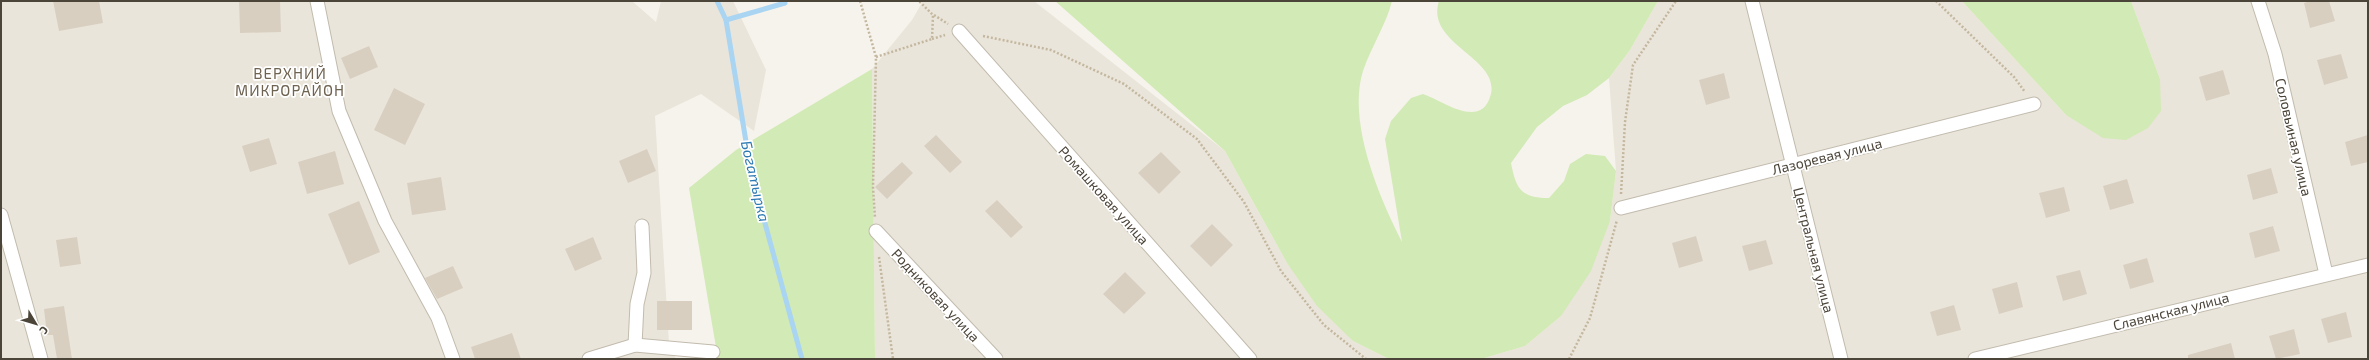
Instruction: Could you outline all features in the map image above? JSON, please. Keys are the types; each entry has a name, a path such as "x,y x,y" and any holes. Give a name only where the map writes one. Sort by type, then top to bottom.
{"street":[{"path":"317,1 339,111 385,222 438,318 453,359"},
{"name":"Центральная улица","path":"1752,1 1841,359"},
{"name":"Соловьиная улица","path":"2258,1 2275,54 2326,274"},
{"name":"Ромашковая улица","path":"959,31 1250,359"},
{"name":"Лазоревая улица","path":"1621,208 2034,104"},
{"path":"1,215 41,359"},
{"path":"635,345 637,304 644,274 642,226"},
{"name":"Родниковая улица","path":"876,231 996,359"},
{"name":"Славянская улица","path":"1975,359 2368,265"},
{"path":"590,359 635,345 713,352"}],"path":[{"path":"860,1 876,57 873,187 876,231 893,359"},
{"path":"876,57 932,39 933,15 919,1"},
{"path":"1569,359 1590,318 1621,208 1625,122 1633,65 1676,1"},
{"path":"1936,1 2014,77 2034,104"},
{"path":"982,36 1051,50 1124,84 1197,139 1244,202 1281,271 1324,325 1366,359"}],"shaded area":[{"path":"1,1 632,1 656,22 661,1 733,1 766,70 754,131 701,94 655,116 669,343 676,359 1,359"},
{"path":"923,1 1034,1 1225,151 1287,263 1353,341 1389,359 875,359 872,69 912,20"},
{"path":"1658,1 1962,1 2066,115 2160,79 2131,1 2368,1 2368,359 1481,359 1525,346 1561,316 1610,221 1616,171 1609,78 1630,50"}],"green space":[{"path":"1055,1 1392,1 1386,19 1363,71 1359,91 1359,113 1362,136 1375,182 1402,242 1385,139 1391,121 1411,98 1423,94 1457,109 1466,112 1475,112 1482,109 1488,102 1492,87 1488,75 1478,63 1443,30 1438,17 1439,1 1658,1 1630,50 1609,78 1587,95 1563,106 1537,127 1511,163 1515,179 1521,190 1526,194 1540,198 1549,198 1564,181 1570,164 1586,154 1605,156 1616,171 1610,221 1591,271 1561,316 1525,346 1481,359 1389,359 1353,341 1317,306 1287,263 1225,151"},
{"path":"1962,1 2131,1 2160,79 2161,111 2148,128 2126,140 2103,138 2066,115"},
{"path":"872,69 875,359 718,359 689,188 736,150"}],"building":[{"path":"53,1 99,1 103,23 59,31"},
{"path":"239,1 280,1 281,32 240,33"},
{"path":"2310,1 2329,1 2335,21 2310,28 2304,3"},
{"path":"369,46 378,67 350,79 341,58"},
{"path":"2341,54 2348,78 2324,85 2317,60"},
{"path":"2223,70 2230,94 2206,101 2199,77"},
{"path":"1724,73 1730,98 1706,105 1699,80"},
{"path":"394,88 425,104 405,145 374,130"},
{"path":"936,135 962,162 950,173 924,146"},
{"path":"2368,135 2368,162 2351,166 2345,142"},
{"path":"269,138 277,164 250,172 242,146"},
{"path":"647,149 656,171 628,183 619,161"},
{"path":"335,151 344,184 307,194 298,162"},
{"path":"1161,152 1181,172 1159,194 1138,173"},
{"path":"902,162 913,173 887,199 875,187"},
{"path":"2271,168 2278,193 2253,200 2247,175"},
{"path":"441,177 446,210 412,215 407,183"},
{"path":"2127,179 2134,203 2110,210 2103,186"},
{"path":"2064,187 2070,211 2046,218 2039,193"},
{"path":"997,200 1023,227 1011,238 985,211"},
{"path":"359,201 380,252 349,265 328,214"},
{"path":"1212,224 1233,245 1211,267 1190,246"},
{"path":"2273,226 2280,251 2255,258 2249,233"},
{"path":"1696,236 1703,261 1679,268 1672,243"},
{"path":"77,237 81,264 60,267 56,240"},
{"path":"593,237 602,259 575,271 565,249"},
{"path":"1766,240 1773,264 1749,271 1742,246"},
{"path":"2147,258 2154,282 2130,289 2123,265"},
{"path":"453,266 463,288 437,299 425,278"},
{"path":"2080,270 2087,294 2063,301 2056,276"},
{"path":"1125,272 1146,293 1124,314 1103,294"},
{"path":"2017,282 2023,307 1999,314 1992,289"},
{"path":"657,301 692,301 692,330 657,330"},
{"path":"1954,305 1961,330 1937,336 1930,312"},
{"path":"64,306 72,359 57,359 53,335 47,335 44,309"},
{"path":"2346,312 2352,337 2328,343 2321,319"},
{"path":"2294,329 2300,354 2276,359 2269,336"},
{"path":"512,333 521,359 475,359 471,347"},
{"path":"2231,343 2235,359 2188,359 2188,355"}],"waterway":[{"name":"Богатырка","path":"717,1 726,20 751,172 802,359"},
{"path":"726,20 785,3"}],"district":[{"name":"ВЕРХНИЙ МИКРОРАЙОН","path":"290,82"}]}
